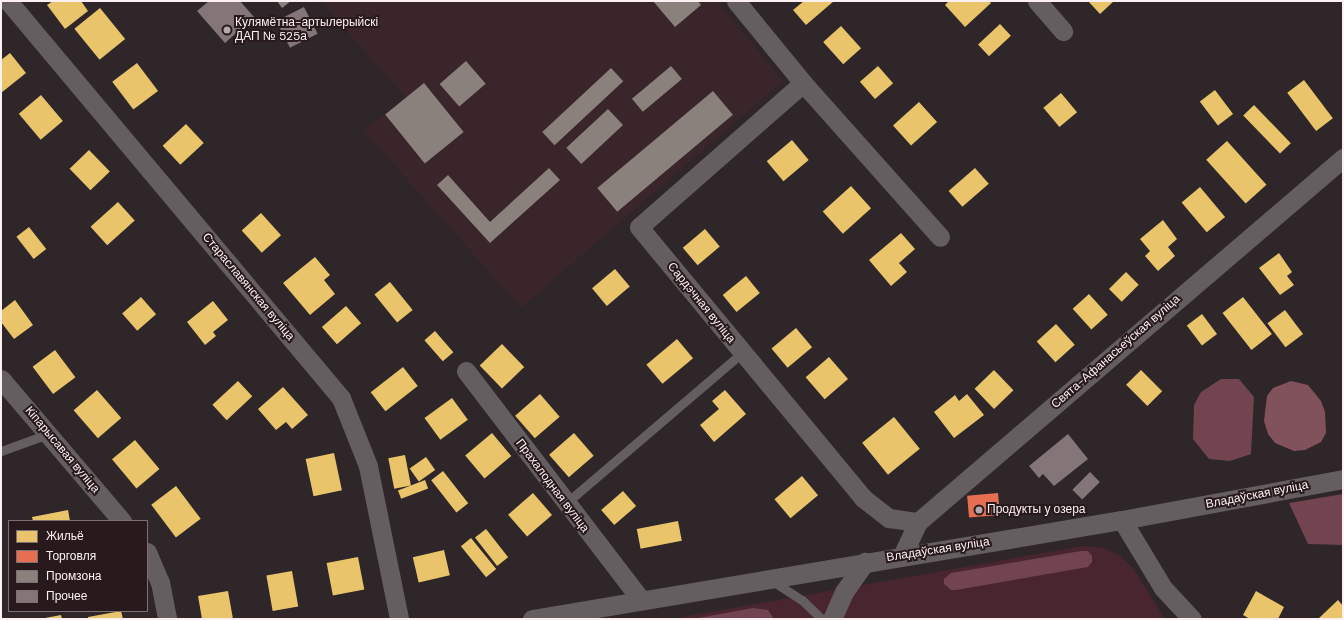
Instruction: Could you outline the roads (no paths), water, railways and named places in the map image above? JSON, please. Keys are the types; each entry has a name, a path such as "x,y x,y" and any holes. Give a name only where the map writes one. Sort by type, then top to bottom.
{"street":[{"name":"Стараславянская вуліца","path":"8,1 341,398 368,466 399,619"},
{"path":"736,1 803,84 940,237"},
{"path":"1037,1 1063,31"},
{"name":"Сардэчная вуліца","path":"803,84 639,227 867,502 889,518 918,522"},
{"name":"Свята-Афанасьеўская вуліца","path":"902,556 911,531 918,522 1343,158"},
{"name":"Прахалодная вуліца","path":"466,371 565,504 640,600"},
{"name":"Кіпарысавая вуліца","path":"1,379 121,520"},
{"name":"Владаўская вуліца","path":"532,619 1122,520 1343,479"},
{"path":"1122,520 1163,588 1192,619"},
{"path":"148,554 160,582 167,619"},
{"path":"832,619 844,592 865,562"}],"lane":[{"path":"565,504 742,353"},
{"path":"1,451 48,434"},
{"path":"768,579 802,600 822,619"}],"place":[{"name":"Кулямётна-артылерыйскі ДАП № 525а","path":"227,30"},
{"name":"Продукты у озера","path":"979,510"}]}
